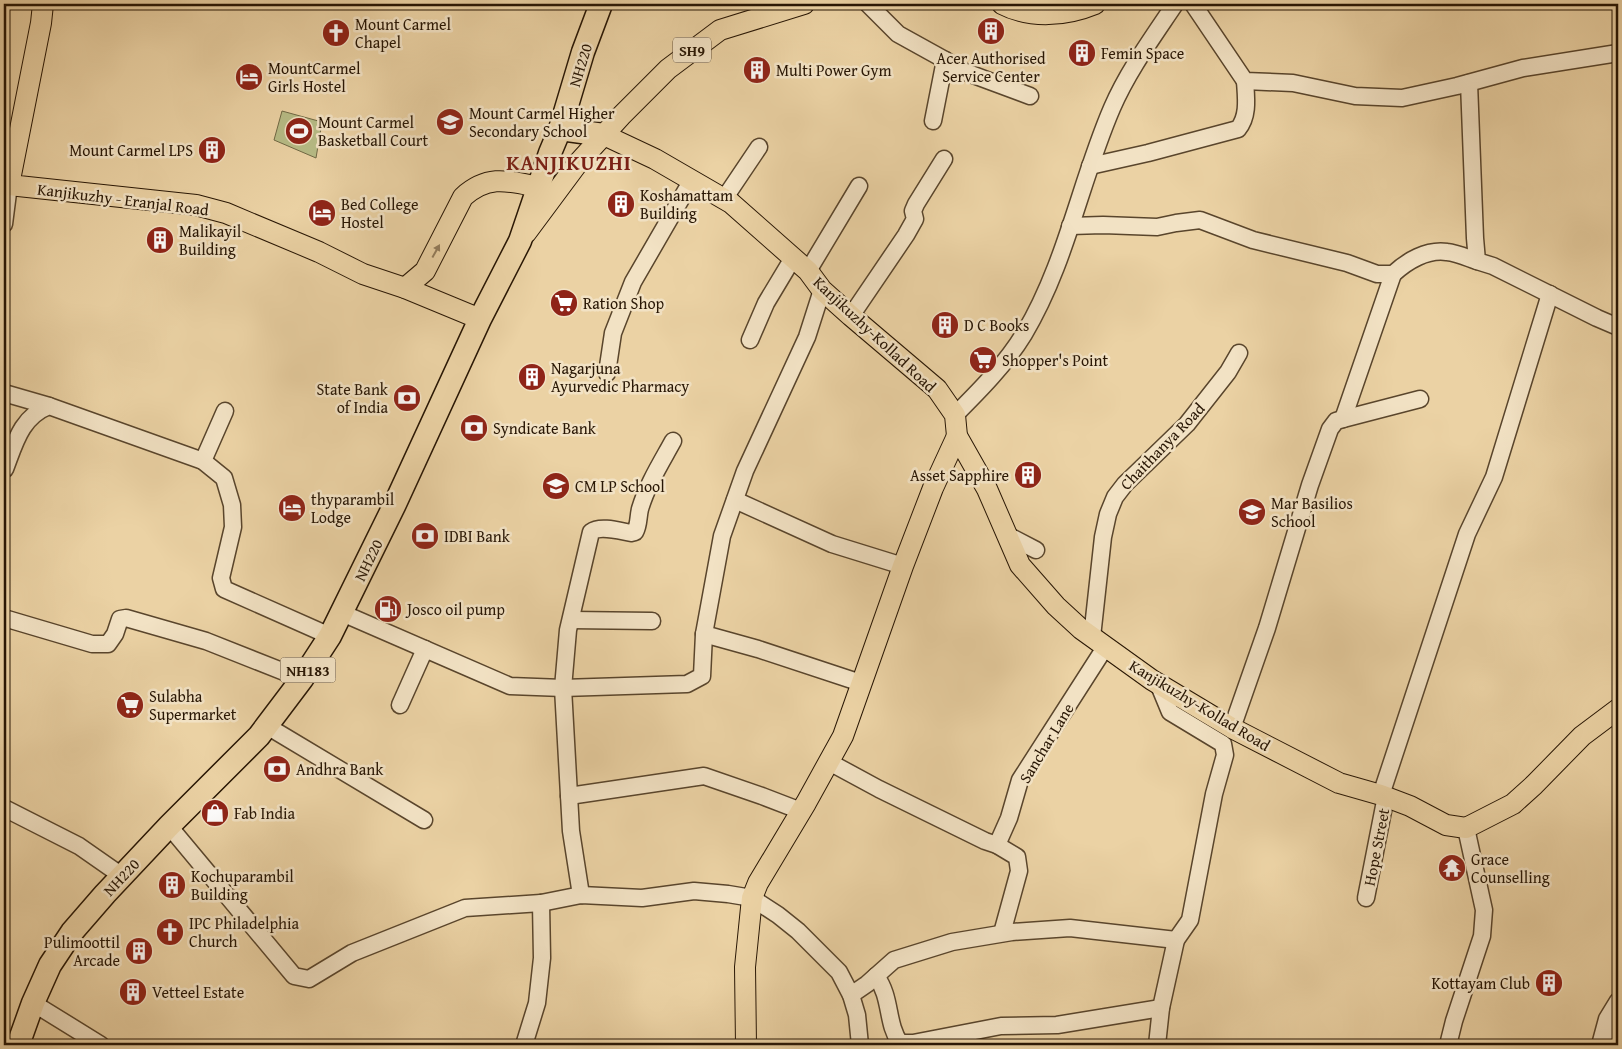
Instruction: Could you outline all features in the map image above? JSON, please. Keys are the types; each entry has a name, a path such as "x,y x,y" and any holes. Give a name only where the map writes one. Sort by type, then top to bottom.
{"highway":[{"name":"NH220","path":"18,1045 50,965 65,942 122,876 267,726 302,679 330,636 390,514 480,319 520,241 560,129 583,52 601,4"},
{"path":"560,129 604,135"}],"main road":[{"path":"6,184 41,23 43,4"},
{"name":"SH9","path":"604,135 668,69 720,30 804,4"},
{"path":"1002,4 1026,13 1056,14 1095,4"},
{"path":"520,241 578,163 604,135"},
{"name":"Kanjikuzhy-Kollad Road","path":"604,135 628,145 724,199 800,264 822,290 851,316 937,389 955,415 956,436 987,489 1020,565 1056,606 1099,642 1158,684 1232,728 1339,783 1410,806 1446,824 1466,828"},
{"path":"405,288 425,271 463,197 473,188 484,183 497,181 509,181 539,187"},
{"name":"Kanjikuzhy - Eranjal Road","path":"6,184 196,205 226,213 319,252 363,274 405,288 480,319"},
{"path":"746,1045 745,967 752,898 758,883 843,736 903,566 933,488 956,436"},
{"path":"1466,828 1513,804 1582,736 1618,709"}],"street":[{"path":"868,4 898,34 960,70 1030,96"},
{"path":"955,415 990,380 1023,335 1040,304 1070,226 1099,138 1113,105 1139,58 1175,4"},
{"path":"1090,166 1238,129 1244,119 1247,101 1245,81 1193,4"},
{"path":"1245,81 1293,83 1355,96 1402,98 1469,83 1523,68 1618,53"},
{"path":"933,121 945,60"},
{"path":"1469,83 1475,238 1478,261"},
{"path":"724,199 759,147"},
{"path":"851,316 910,229 915,219 913,212 916,204 944,159"},
{"path":"607,373 612,333 633,282 692,180"},
{"path":"4,224 6,184"},
{"path":"750,340 766,302 800,264 859,186"},
{"path":"1070,226 1103,225 1157,228 1200,220 1253,240 1348,263 1377,274 1393,274"},
{"path":"1342,419 1393,274 1401,267 1427,252 1448,252 1493,266 1618,327"},
{"path":"342,613 510,686 563,688 687,684 697,680 702,676 704,634 722,536 745,471 807,337 822,290"},
{"name":"Hope Street","path":"1366,898 1383,796 1467,534 1494,477 1550,294"},
{"name":"Chaithanya Road","path":"1099,642 1103,537 1108,514 1115,497 1125,484 1187,424 1228,372 1239,353"},
{"path":"4,393 49,406 203,461 224,478 232,505 233,527 221,578 224,589 330,636"},
{"path":"1232,728 1267,628 1301,511 1330,429 1336,422 1342,419 1420,400"},
{"path":"5,468 20,431 36,412 49,406"},
{"path":"203,461 225,411"},
{"path":"581,895 571,831 563,688 570,620 591,532 599,528 635,532 640,509 653,479 673,442"},
{"path":"735,500 832,544 903,566"},
{"path":"1009,536 1036,550"},
{"path":"4,618 92,644 108,644 115,634 120,619 126,618 206,641 302,679"},
{"path":"570,620 652,620"},
{"path":"704,634 758,649 861,683"},
{"name":"Sanchar Lane","path":"998,845 1009,818 1020,780 1099,642"},
{"path":"400,705 425,649"},
{"path":"1157,1045 1161,1008 1176,940 1190,920 1214,794 1225,755 1223,744 1170,712 1158,684"},
{"path":"267,726 424,820"},
{"path":"829,762 879,790 985,841 998,845 1017,857 1018,871 1002,933"},
{"path":"569,796 704,776 801,811"},
{"path":"4,808 79,846 122,876"},
{"path":"169,826 286,968 294,976 309,979 352,953 465,908 541,903 581,895 642,898 694,891 752,898 798,931 839,972 852,995 857,1015 860,1045"},
{"path":"1448,1045 1454,1020 1482,936 1484,918 1484,910 1466,828"},
{"path":"524,1045 537,1003 542,958 541,903"},
{"path":"852,995 894,960 952,942 1002,933 1070,928 1176,940"},
{"path":"876,976 883,986 894,1034 900,1043 913,1043 1001,1026 1057,1025 1161,1008"},
{"path":"1600,1045 1607,1019 1618,1001"},
{"path":"34,1003 101,1045"},
{"path":"1616,1045 1618,1027"}],"green space":[{"name":"Mount Carmel Basketball Court","path":"282,111 322,122 316,158 274,140"}],"place":[{"name":"Acer Authorised Service Center","path":"991,31"},
{"name":"Mount Carmel Chapel","path":"336,33"},
{"name":"Femin Space","path":"1082,53"},
{"name":"Multi Power Gym","path":"757,70"},
{"name":"MountCarmel Girls Hostel","path":"249,77"},
{"name":"Mount Carmel Higher Secondary School","path":"450,122"},
{"name":"Mount Carmel Basketball Court","path":"299,131"},
{"name":"Mount Carmel LPS","path":"212,150"},
{"name":"Koshamattam Building","path":"621,204"},
{"name":"Bed College Hostel","path":"322,213"},
{"name":"Malikayil Building","path":"160,240"},
{"name":"Ration Shop","path":"564,303"},
{"name":"D C Books","path":"945,325"},
{"name":"Shopper's Point","path":"983,360"},
{"name":"Nagarjuna Ayurvedic Pharmacy","path":"532,377"},
{"name":"State Bank of India","path":"407,398"},
{"name":"Syndicate Bank","path":"474,428"},
{"name":"Asset Sapphire","path":"1028,475"},
{"name":"CM LP School","path":"556,486"},
{"name":"thyparambil Lodge","path":"292,508"},
{"name":"Mar Basilios School","path":"1252,512"},
{"name":"IDBI Bank","path":"425,536"},
{"name":"Josco oil pump","path":"388,609"},
{"name":"Sulabha Supermarket","path":"130,705"},
{"name":"Andhra Bank","path":"277,769"},
{"name":"Fab India","path":"215,813"},
{"name":"Grace Counselling","path":"1452,868"},
{"name":"Kochuparambil Building","path":"172,885"},
{"name":"IPC Philadelphia Church","path":"170,932"},
{"name":"Pulimoottil Arcade","path":"139,951"},
{"name":"Kottayam Club","path":"1549,983"},
{"name":"Vetteel Estate","path":"133,992"}],"district":[{"name":"KANJIKUZHI","path":"569,162"}]}
